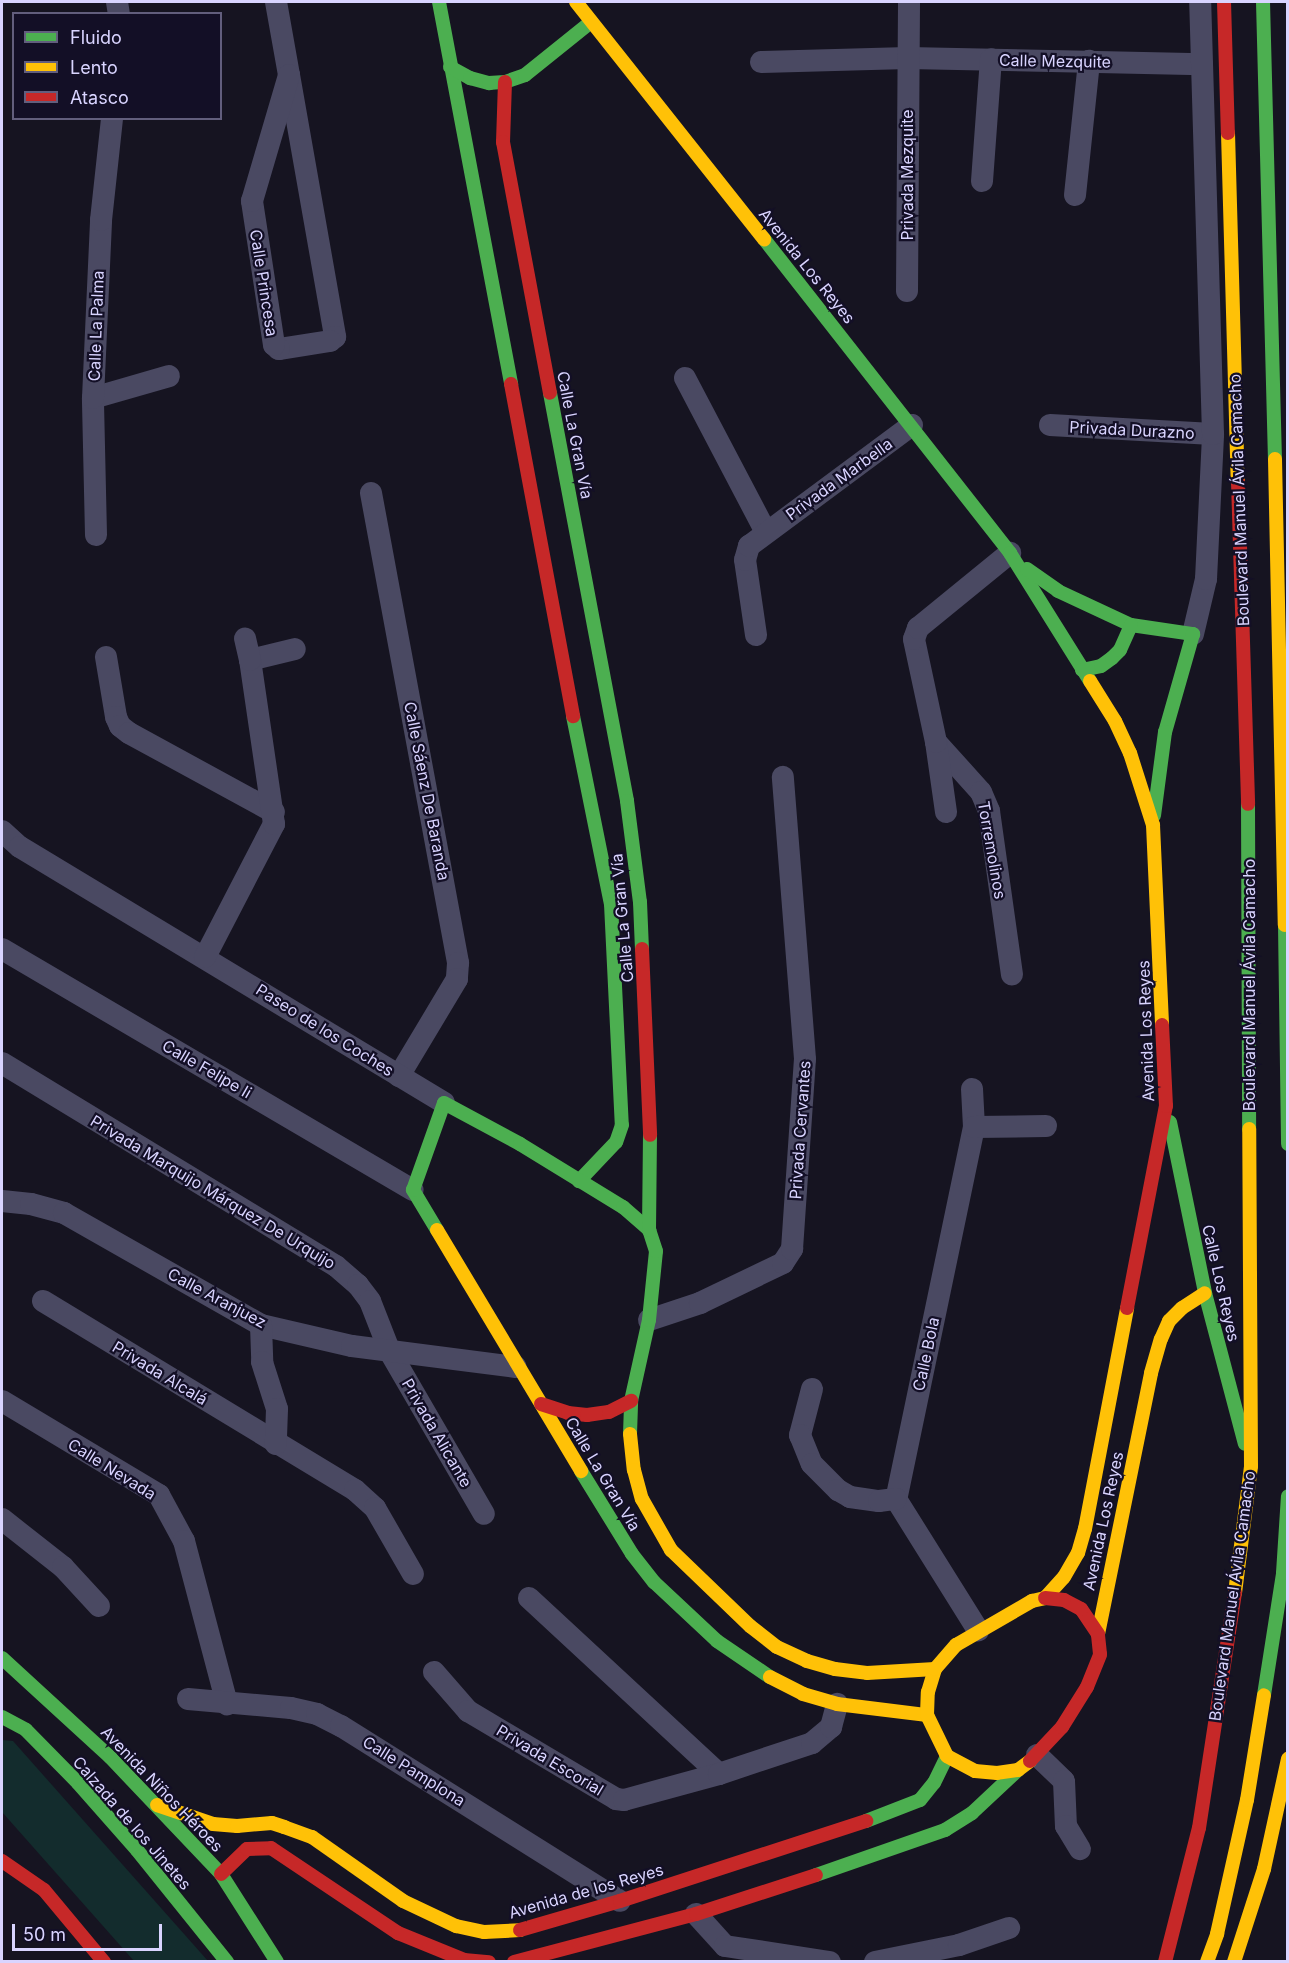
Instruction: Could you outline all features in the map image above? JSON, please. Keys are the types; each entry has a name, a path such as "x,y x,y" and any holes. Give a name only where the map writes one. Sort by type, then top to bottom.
{"main road":[{"name":"Calle La Gran Vía","path":"439,2 611,904 622,1125 616,1142 579,1180"},
{"name":"Avenida Los Reyes","path":"576,2 912,425 1010,553 1115,721 1130,753 1153,825 1166,1106 1085,1529 1078,1553 1045,1598"},
{"name":"Boulevard Manuel Ávila Camacho","path":"1165,1962 1199,1828 1240,1561 1251,1466 1248,809 1224,2"},
{"path":"1263,2 1282,732 1287,1144"},
{"path":"450,67 470,78 489,83 506,82 525,75 591,22"},
{"name":"Calle La Gran Vía","path":"506,82 503,142 627,801 640,902 651,1161 649,1230 656,1251 649,1320 632,1401 630,1438 634,1470 642,1499 671,1550 750,1626 777,1647 807,1661 835,1669 867,1673 935,1669"},
{"name":"Avenida Los Reyes","path":"1010,553 1036,578 1058,591 1131,625 1192,634"},
{"path":"1082,670 1101,666 1112,658 1120,650 1131,625"},
{"name":"Boulevard Manuel Ávila Camacho","path":"1153,825 1165,732 1173,694 1192,634"},
{"path":"413,1190 444,1103"},
{"name":"Paseo de los Coches","path":"444,1103 623,1207 649,1230"},
{"name":"Calle Los Reyes","path":"1166,1106 1205,1293 1251,1466"},
{"path":"460,1132 478,1121"},
{"path":"426,1156 443,1144"},
{"name":"Calle La Gran Vía","path":"413,1190 516,1367 632,1554 654,1582 717,1641 759,1672 803,1694 837,1704 927,1715"},
{"name":"Avenida Los Reyes","path":"1098,1634 1151,1373 1159,1347 1169,1321 1182,1308 1205,1293"},
{"path":"541,1404 568,1413 587,1415 609,1412 632,1401"},
{"path":"1207,1962 1217,1934 1247,1800 1283,1574 1287,1496"},
{"path":"514,1962 696,1914 910,1844 945,1830 972,1813 1037,1755 1062,1727 1087,1687 1100,1654 1098,1634 1081,1609 1064,1600 1045,1598 1032,1601 978,1630 956,1645 935,1669 928,1692 927,1715 947,1756 975,1771 996,1773 1018,1770"},
{"name":"Avenida Niños Héroes","path":"2,1658 110,1757 221,1874 277,1962"},
{"name":"Calzada de los Jinetes","path":"2,1717 26,1730 78,1783 137,1850 227,1962"},
{"name":"Avenida de los Reyes","path":"157,1805 213,1824 237,1826 272,1823 312,1837 403,1901 465,1928 484,1932 516,1931 620,1901 900,1810 920,1800 933,1783 947,1756"},
{"path":"1234,1962 1264,1869 1287,1759"},
{"path":"9,1848 104,1962"},
{"path":"221,1874 247,1850 271,1848 281,1852 398,1933 465,1960 489,1962"},
{"path":"2,1861 44,1890"}],"street":[{"name":"Calle Princesa","path":"276,2 289,75 335,337 330,341 279,349 274,345 252,201 289,75"},
{"name":"Privada Mezquite","path":"907,291 909,2"},
{"name":"Boulevard Manuel Ávila Camacho","path":"1192,634 1206,579 1213,434 1200,2"},
{"name":"Calle Mezquite","path":"761,62 908,58 1202,64"},
{"path":"982,181 991,59"},
{"path":"1075,195 1089,62"},
{"name":"Calle La Palma","path":"96,535 93,398 100,220 112,120"},
{"path":"93,398 169,376"},
{"path":"685,378 766,532"},
{"name":"Privada Marbella","path":"756,635 745,560 749,546 912,425"},
{"name":"Privada Durazno","path":"1050,425 1213,434"},
{"name":"Calle Sáenz De Baranda","path":"371,493 458,963 457,979 399,1076"},
{"name":"Torremolinos","path":"946,812 936,742 914,639 918,628 1010,553"},
{"path":"205,957 269,839 274,824 248,649 295,649"},
{"path":"106,657 116,717 120,726 129,734 274,812"},
{"name":"Torremolinos","path":"936,742 981,792 989,811 1012,974"},
{"name":"Privada Cervantes","path":"649,1320 700,1303 783,1263 792,1249 805,1059 783,777"},
{"name":"Paseo de los Coches","path":"2,831 20,847 444,1103"},
{"name":"Calle Felipe Ii","path":"2,949 413,1190"},
{"name":"Privada Marquijo Márquez De Urquijo","path":"2,1063 336,1266 358,1285 370,1301 390,1352"},
{"name":"Calle Bola","path":"896,1499 974,1128 972,1089"},
{"path":"974,1128 1046,1126"},
{"name":"Calle Aranjuez","path":"2,1201 31,1204 64,1212 261,1325 319,1340 390,1352 516,1367"},
{"name":"Privada Alcalá","path":"44,1301 366,1498 375,1508 413,1574"},
{"path":"261,1325 262,1362 277,1409 276,1444"},
{"name":"Privada Alicante","path":"390,1352 484,1514"},
{"path":"812,1389 800,1435 812,1464 838,1490 850,1497 879,1502 896,1499 978,1630"},
{"name":"Calle Nevada","path":"2,1401 159,1495 184,1541 227,1704"},
{"path":"2,1519 63,1568 99,1606"},
{"path":"529,1598 719,1774"},
{"name":"Privada Escorial","path":"434,1672 468,1712 616,1799 632,1800 812,1743 831,1727 837,1704"},
{"name":"Calle Pamplona","path":"188,1699 291,1708 317,1714 341,1726 620,1901"},
{"path":"1037,1755 1064,1781 1065,1821 1080,1849"},
{"path":"237,1826 247,1850"},
{"path":"696,1914 725,1946 830,1962"},
{"path":"875,1962 959,1946 1009,1928"}],"green space":[{"path":"2,1740 13,1741 208,1961 134,1961 2,1812"}],"traffic: fast":[{"path":"439,2 511,384"},
{"path":"1263,2 1275,459"},
{"path":"450,67 470,78 489,83 505,82 525,75 591,22"},
{"path":"764,239 1010,553 1090,681"},
{"path":"550,393 627,801 640,902 642,949"},
{"path":"1027,569 1058,591 1131,625 1193,634 1165,732 1154,815"},
{"path":"1082,670 1101,666 1112,658 1120,650 1131,625"},
{"path":"573,716 611,904 622,1125 616,1142 579,1181"},
{"path":"1248,804 1249,1129"},
{"path":"1285,925 1288,1144"},
{"path":"437,1230 413,1190 444,1103 520,1144 623,1207 649,1230"},
{"path":"1170,1122 1205,1293 1245,1444"},
{"path":"630,1434 631,1401 649,1320 656,1251 649,1230 650,1135"},
{"path":"581,1471 632,1554 654,1582 717,1641 770,1677"},
{"path":"1264,1695 1283,1573 1288,1496"},
{"path":"2,1658 110,1757 221,1874 277,1962"},
{"path":"2,1717 26,1730 78,1783 137,1850 227,1962"},
{"path":"866,1821 920,1800 934,1783 947,1756"},
{"path":"816,1875 945,1830 972,1813 1018,1770"}],"traffic: slow":[{"path":"576,2 764,239"},
{"path":"1228,133 1238,482"},
{"path":"1275,459 1285,925"},
{"path":"1090,681 1115,721 1130,753 1153,825 1162,1025"},
{"path":"1235,1593 1251,1466 1249,1129"},
{"path":"437,1230 581,1471"},
{"path":"1098,1634 1151,1373 1161,1339 1169,1321 1182,1308 1205,1293"},
{"path":"1045,1598 1064,1577 1078,1553 1085,1529 1127,1308"},
{"path":"630,1434 634,1470 642,1499 671,1550 750,1626 777,1647 807,1661 835,1669 867,1673 935,1669"},
{"path":"1030,1761 1018,1770 997,1773 975,1771 947,1756 927,1715 928,1692 935,1669 956,1645 1032,1601 1045,1598"},
{"path":"770,1677 803,1694 837,1704 927,1715"},
{"path":"1207,1962 1217,1934 1247,1800 1264,1695"},
{"path":"1234,1962 1264,1869 1288,1759"},
{"path":"157,1805 213,1824 237,1826 272,1823 284,1827 312,1837 403,1901 456,1926 484,1932 520,1930"}],"traffic: jam":[{"path":"1224,2 1228,133"},
{"path":"505,82 503,142 550,393"},
{"path":"511,384 573,716"},
{"path":"1238,482 1248,804"},
{"path":"642,949 650,1135"},
{"path":"1127,1308 1166,1106 1162,1025"},
{"path":"541,1404 568,1413 587,1415 609,1412 631,1401"},
{"path":"1165,1962 1199,1828 1235,1593"},
{"path":"1030,1761 1062,1727 1087,1687 1100,1654 1098,1634 1081,1609 1064,1600 1045,1598"},
{"path":"520,1930 620,1901 866,1821"},
{"path":"221,1874 247,1849 271,1848 398,1933 464,1960 489,1962"},
{"path":"2,1861 44,1890 104,1962"},
{"path":"514,1962 696,1914 816,1875"}]}
